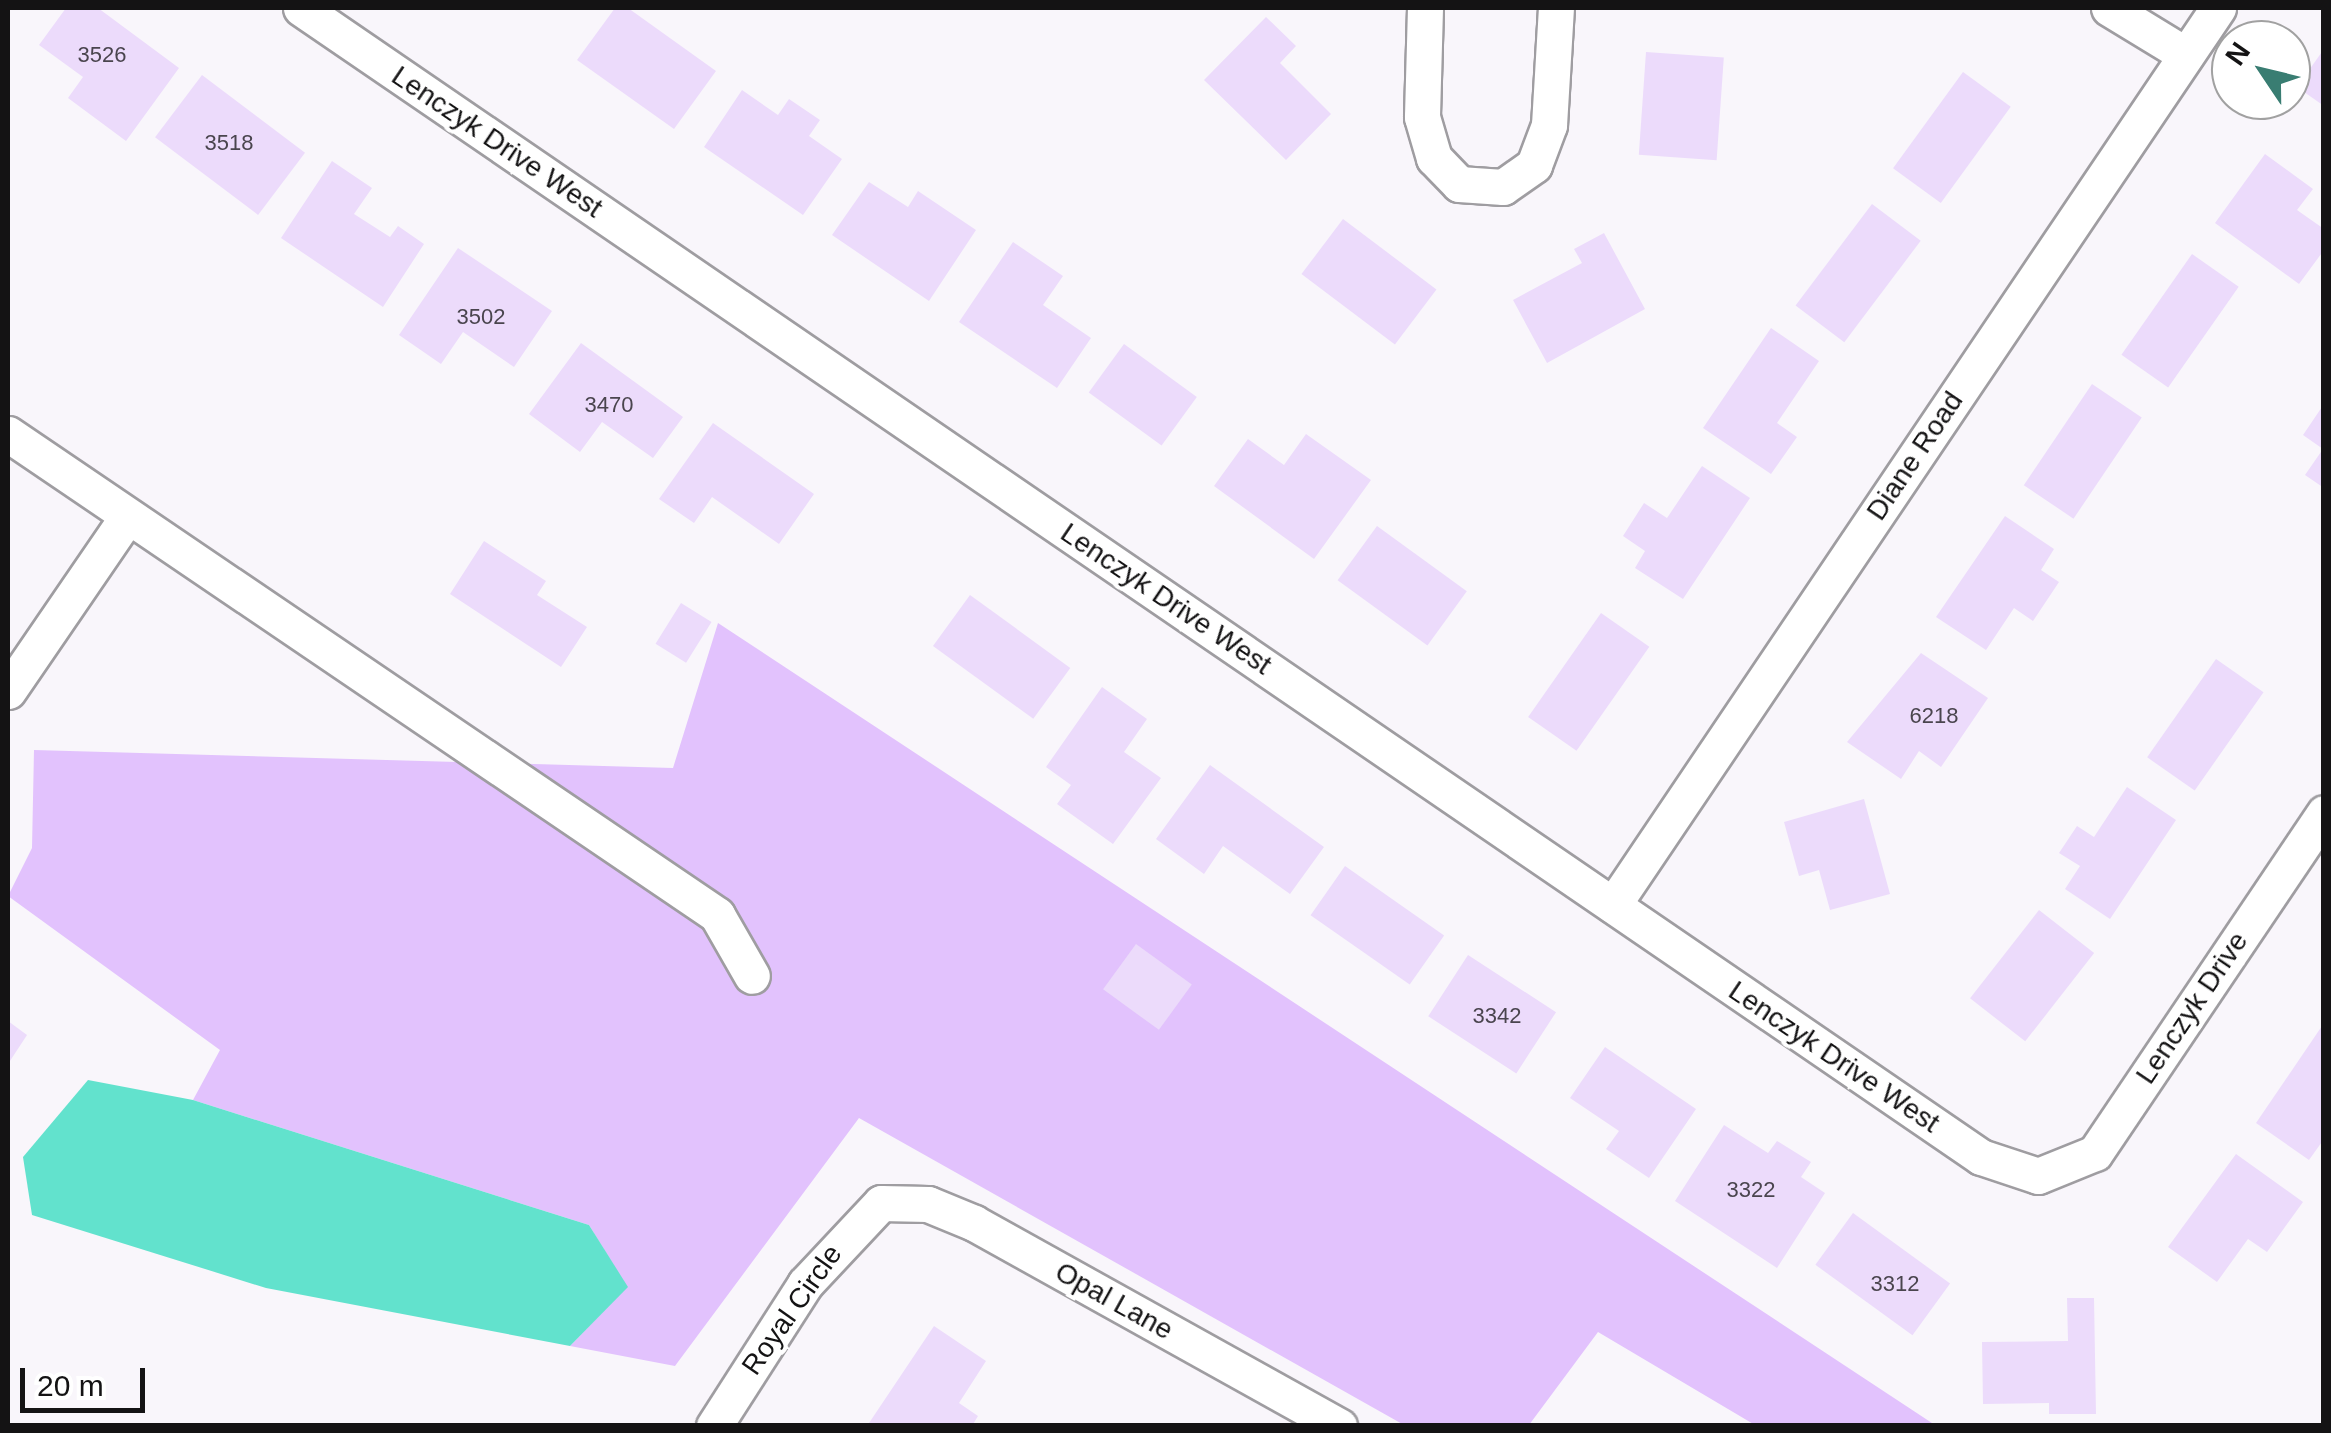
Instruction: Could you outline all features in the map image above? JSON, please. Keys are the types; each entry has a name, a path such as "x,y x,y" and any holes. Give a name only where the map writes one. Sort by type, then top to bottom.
{"street":[{"name":"Lenczyk Drive West","path":"302,8 1981,1157 2038,1176"},
{"path":"1425,8 1422,117 1434,158 1459,184 1502,187 1534,165 1549,125 1556,8"},
{"path":"2109,8 2186,55"},
{"name":"Diane Road","path":"1613,905 2218,8"},
{"path":"8,434 717,914 752,976"},
{"path":"8,691 127,516"},
{"name":"Lenczyk Drive","path":"2038,1176 2095,1153 2324,813"},
{"name":"Royal Circle","path":"714,1426 804,1284 881,1203"},
{"name":"Opal Lane","path":"881,1203 928,1204 974,1223 1339,1426"}],"shaded area":[{"path":"718,623 1935,1425 1755,1425 1598,1332 1529,1425 1404,1425 859,1118 675,1366 570,1346 627,1287 589,1225 193,1100 220,1050 8,896 32,848 34,750 673,768"},
{"path":"88,1080 193,1100 589,1225 628,1287 570,1346 266,1288 32,1215 23,1157"}],"building":[{"path":"66,8 98,8 179,68 126,141 68,98 83,77 39,45"},
{"path":"615,8 628,8 716,71 674,129 577,60"},
{"path":"1266,17 1296,46 1280,63 1331,114 1286,160 1204,80"},
{"path":"2324,49 2324,106 2311,97 2311,67"},
{"path":"1646,52 1724,57 1717,160 1639,155"},
{"path":"1963,72 2011,107 1941,203 1893,168"},
{"path":"202,75 305,153 258,215 155,137"},
{"path":"742,90 778,115 789,99 820,120 809,136 842,159 803,215 704,147"},
{"path":"2265,154 2313,189 2297,210 2324,229 2324,250 2299,284 2215,223"},
{"path":"332,161 372,188 354,214 390,237 398,226 424,244 383,307 281,238"},
{"path":"869,182 908,207 918,191 976,230 929,301 832,235"},
{"path":"1872,204 1921,241 1844,342 1796,305"},
{"path":"1343,219 1436,289 1395,345 1301,274"},
{"path":"1604,233 1645,309 1547,363 1513,300 1582,263 1574,249"},
{"path":"1013,242 1063,276 1043,305 1091,338 1057,388 959,322"},
{"path":"458,248 552,311 514,367 463,332 441,364 399,335"},
{"path":"2192,254 2239,287 2168,387 2121,355"},
{"path":"1771,328 1819,361 1777,423 1797,437 1771,474 1703,428"},
{"path":"581,343 683,417 653,458 602,422 580,452 529,414"},
{"path":"1124,344 1197,397 1162,445 1089,393"},
{"path":"2092,384 2142,418 2074,519 2024,485"},
{"path":"2324,404 2324,488 2305,475 2323,449 2303,435"},
{"path":"713,423 814,494 779,544 712,497 694,523 659,499"},
{"path":"1306,434 1371,480 1314,559 1214,486 1248,439 1284,465"},
{"path":"1702,466 1750,498 1683,599 1635,568 1645,551 1623,536 1644,503 1667,518"},
{"path":"2005,516 2054,549 2041,570 2059,582 2033,621 2014,608 1986,650 1936,617"},
{"path":"1377,526 1467,591 1427,645 1338,580"},
{"path":"484,541 546,581 537,595 587,627 561,667 450,594"},
{"path":"970,595 1070,668 1033,719 933,646"},
{"path":"681,603 712,622 686,663 656,644"},
{"path":"1601,613 1649,647 1576,751 1528,717"},
{"path":"1921,653 1988,698 1941,767 1919,751 1901,779 1847,742"},
{"path":"2216,659 2264,692 2195,791 2147,757"},
{"path":"1102,687 1147,719 1124,752 1161,778 1113,844 1057,804 1071,785 1046,767"},
{"path":"1210,765 1324,847 1290,894 1223,846 1204,874 1156,839"},
{"path":"2127,787 2176,820 2110,919 2065,889 2080,866 2059,853 2077,826 2094,837"},
{"path":"1864,799 1890,894 1830,910 1819,870 1799,876 1784,822"},
{"path":"1345,866 1444,935 1410,985 1311,915"},
{"path":"2039,910 2094,953 2025,1041 1970,998"},
{"path":"1136,944 1192,985 1159,1030 1103,989"},
{"path":"1468,955 1556,1012 1516,1073 1428,1016"},
{"path":"8,1021 27,1035 8,1064"},
{"path":"2324,1023 2324,1139 2309,1160 2256,1123"},
{"path":"1605,1047 1696,1109 1649,1178 1606,1149 1619,1131 1570,1098"},
{"path":"1724,1125 1768,1153 1777,1141 1811,1162 1801,1177 1825,1193 1777,1268 1675,1201"},
{"path":"2236,1154 2303,1202 2267,1252 2248,1239 2217,1282 2168,1247"},
{"path":"1853,1213 1950,1284 1912,1335 1815,1265"},
{"path":"2067,1298 2094,1298 2096,1414 2049,1414 2049,1403 1983,1404 1982,1342 2068,1341"},
{"path":"934,1326 986,1361 959,1403 978,1416 972,1426 867,1426"}]}
